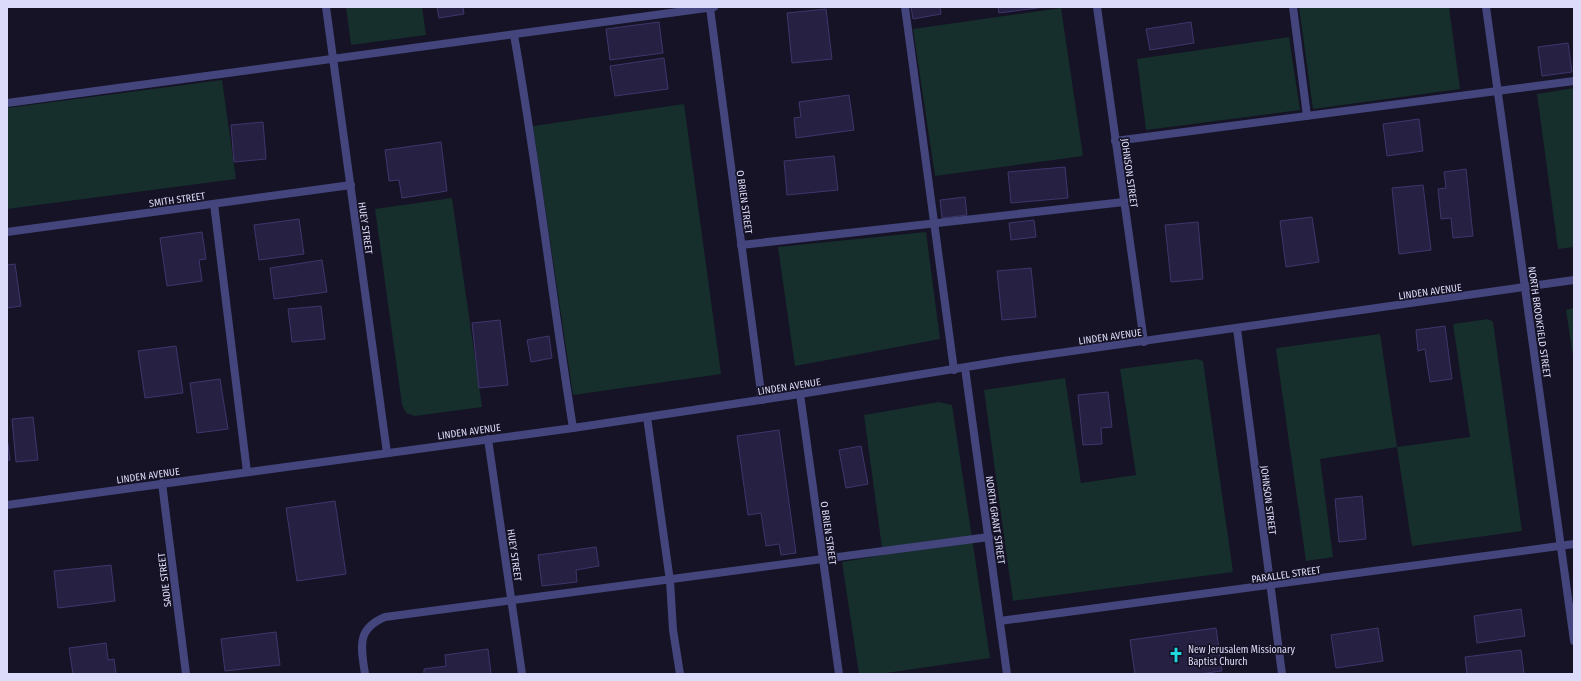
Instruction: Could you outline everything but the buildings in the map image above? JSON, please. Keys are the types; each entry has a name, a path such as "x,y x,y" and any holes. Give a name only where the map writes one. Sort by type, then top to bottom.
{"street":[{"name":"HUEY STREET","path":"326,7 387,453"},
{"path":"7,103 334,60 409,47 514,35 714,7"},
{"path":"905,7 954,370"},
{"name":"JOHNSON STREET","path":"1097,7 1144,342"},
{"path":"1293,7 1307,116"},
{"name":"NORTH BROOKFIELD STREET","path":"1486,7 1574,641"},
{"name":"O BRIEN STREET","path":"710,8 762,400"},
{"path":"514,35 526,104 552,297 573,428"},
{"path":"1115,141 1574,81"},
{"name":"SMITH STREET","path":"7,232 351,185"},
{"path":"741,245 1124,202"},
{"path":"214,204 247,472"},
{"name":"LINDEN AVENUE","path":"7,505 573,428 762,400 1009,360 1237,329 1574,280"},
{"name":"JOHNSON STREET","path":"1237,329 1282,674"},
{"name":"NORTH GRANT STREET","path":"965,368 1007,674"},
{"name":"O BRIEN STREET","path":"800,394 839,674"},
{"path":"647,417 670,581 673,630 680,674"},
{"name":"HUEY STREET","path":"488,439 522,674"},
{"name":"SADIE STREET","path":"162,483 186,674"},
{"path":"365,674 361,647 364,633 373,622 385,617 670,581 724,571 989,537"},
{"name":"PARALLEL STREET","path":"1000,621 1270,586 1574,544"}],"green space":[{"path":"346,7 422,7 426,35 351,45"},
{"path":"1299,7 1449,7 1460,89 1313,109"},
{"path":"1061,8 1083,156 935,176 913,29"},
{"path":"1289,37 1300,110 1146,130 1137,59"},
{"path":"222,80 236,179 7,209 7,108"},
{"path":"1574,88 1574,247 1558,249 1537,94"},
{"path":"684,104 721,374 573,395 533,126"},
{"path":"452,198 482,407 415,416 406,413 402,405 375,209"},
{"path":"926,232 940,339 795,366 778,247"},
{"path":"1574,308 1574,363 1566,310"},
{"path":"1488,319 1493,322 1522,531 1412,546 1397,447 1470,437 1453,324"},
{"path":"1380,334 1397,447 1320,459 1333,557 1306,561 1276,350 1277,348"},
{"path":"1197,359 1203,361 1233,572 1013,601 984,390 1065,378 1081,483 1136,475 1120,369"},
{"path":"939,402 952,405 990,658 879,674 859,674 842,562 883,555 864,415"}],"place":[{"name":"New Jerusalem Missionary Baptist Church","path":"1176,655"}]}
